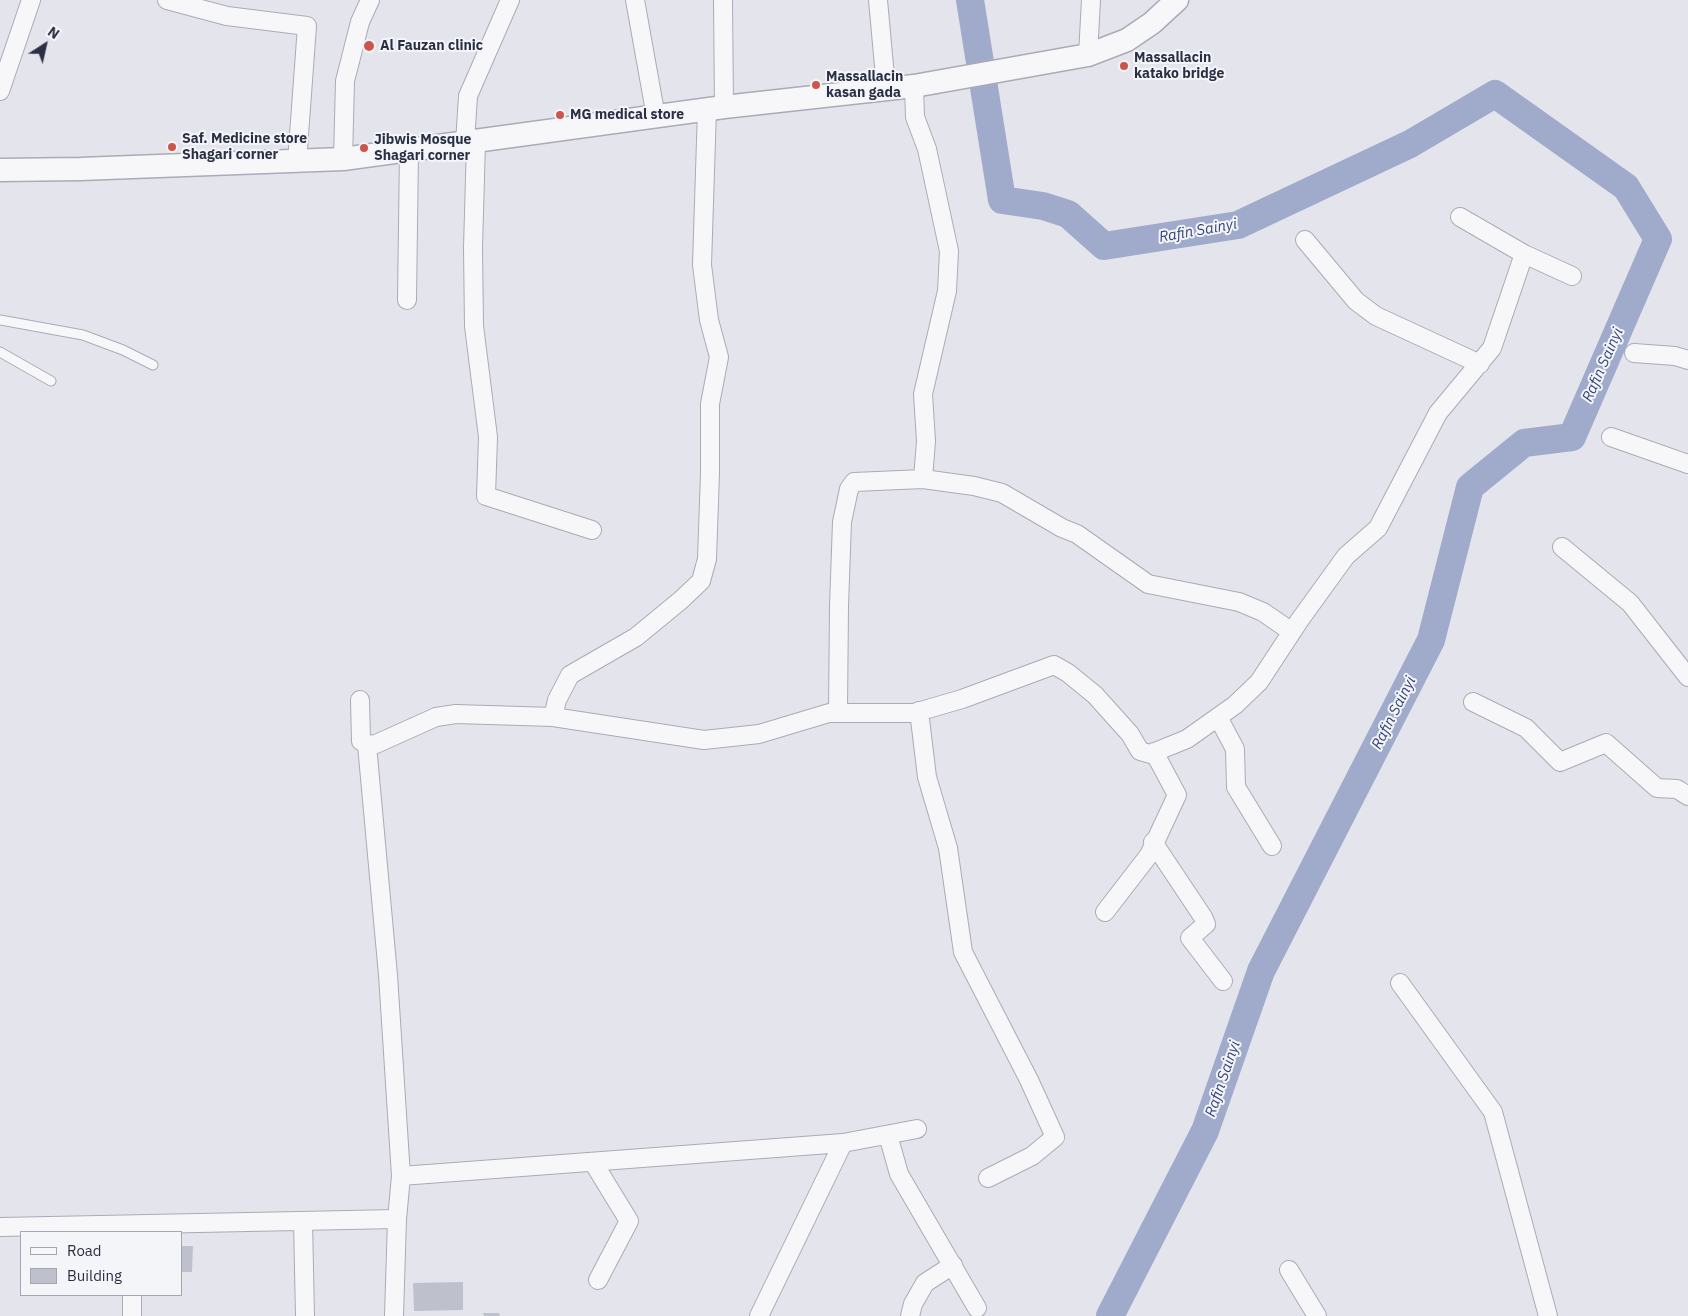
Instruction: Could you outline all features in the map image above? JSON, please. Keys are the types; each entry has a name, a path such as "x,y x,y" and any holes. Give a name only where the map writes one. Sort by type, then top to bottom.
{"street":[{"path":"0,91 31,0"},
{"path":"167,0 227,16 307,26 297,162"},
{"path":"343,159 344,81 360,22 370,0"},
{"path":"510,0 468,96 474,326 488,437 486,496 592,530"},
{"path":"635,0 656,116"},
{"path":"553,717 557,700 570,675 636,637 681,600 701,581 707,559 710,404 719,357 709,320 702,265 716,108 723,0"},
{"path":"878,0 886,88"},
{"path":"1088,55 1091,0"},
{"path":"0,170 297,162 343,159 716,108 914,86 1088,55 1127,40 1152,23 1177,0"},
{"path":"914,86 915,117 927,148 949,251 947,291 923,394 926,442 923,479"},
{"path":"407,300 409,151"},
{"path":"1460,217 1524,254 1572,276"},
{"path":"1306,240 1356,301 1376,316 1480,364"},
{"path":"360,700 361,740 368,745 376,744 436,717 456,714 553,717 704,740 759,734 829,713 919,711 962,699 1054,665 1068,673 1095,695 1130,734 1140,751 1150,754 1187,739 1235,706 1259,682 1346,556 1378,528 1438,413 1480,364 1495,339 1524,254"},
{"path":"1634,353 1675,356 1688,360"},
{"path":"1611,436 1688,464"},
{"path":"838,712 838,606 842,522 849,490 854,482 923,479 974,486 1002,493 1062,528 1077,534 1148,584 1239,602 1263,612 1292,632"},
{"path":"1562,547 1630,603 1688,677"},
{"path":"1473,702 1526,728 1560,762 1606,743 1657,788 1677,789 1688,796"},
{"path":"919,711 927,777 948,848 963,952 1056,1137 1032,1156 988,1178"},
{"path":"1218,717 1235,749 1236,787 1272,846"},
{"path":"368,745 388,975 401,1176 397,1219 394,1316"},
{"path":"1105,912 1149,855 1153,842 1178,795 1154,752"},
{"path":"1153,842 1203,916 1206,924 1190,938 1223,980"},
{"path":"1400,983 1493,1112 1548,1316"},
{"path":"401,1176 843,1143 917,1129"},
{"path":"888,1135 899,1174 977,1308"},
{"path":"759,1316 843,1143"},
{"path":"593,1162 629,1221 598,1280"},
{"path":"0,1226 131,1228 397,1219"},
{"path":"304,1221 304,1316"},
{"path":"910,1316 913,1304 925,1283 953,1265"},
{"path":"1289,1270 1317,1316"},
{"path":"132,1296 132,1316"}],"lane":[{"path":"0,320 82,336 122,350 152,365"},
{"path":"0,352 52,381"}],"building":[{"path":"182,1246 193,1246 192,1272 182,1272"},
{"path":"463,1282 463,1310 414,1311 413,1283"},
{"path":"483,1313 499,1313 500,1316 484,1316"}],"waterway":[{"name":"Rafin Sainyi","path":"970,0 1002,200 1043,206 1068,214 1104,246 1238,225 1410,144 1495,94 1626,187 1658,239 1572,437 1524,443 1470,487 1431,640 1261,971 1205,1131 1110,1316"}],"place":[{"name":"Al Fauzan clinic","path":"369,46"},
{"name":"Massallacin katako bridge","path":"1124,66"},
{"name":"Massallacin kasan gada","path":"816,85"},
{"name":"MG medical store","path":"560,115"},
{"name":"Saf. Medicine store Shagari corner","path":"172,147"},
{"name":"Jibwis Mosque Shagari corner","path":"364,148"}]}
